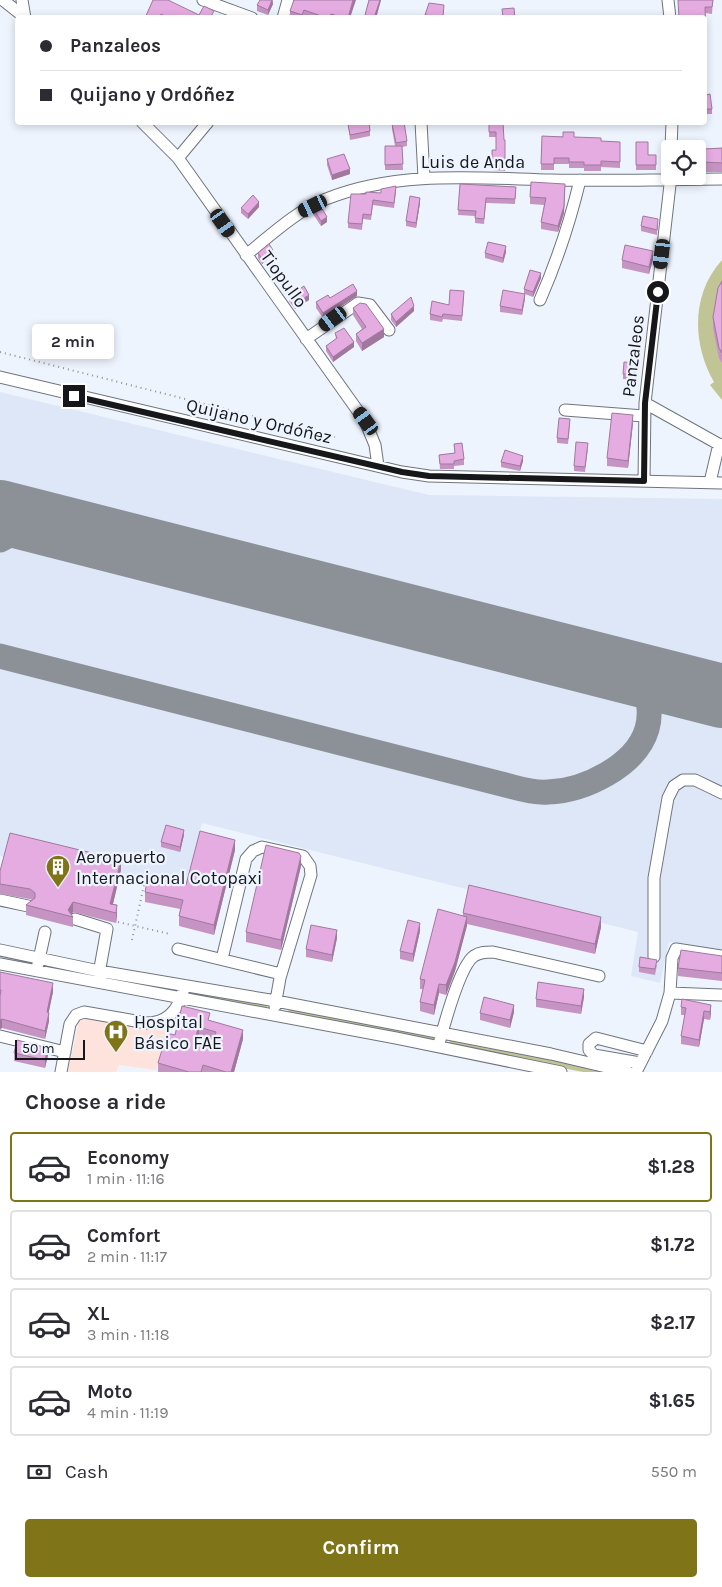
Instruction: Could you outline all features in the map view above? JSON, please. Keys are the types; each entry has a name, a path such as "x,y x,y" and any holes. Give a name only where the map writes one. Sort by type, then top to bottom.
{"street":[{"path":"3,0 22,15"},
{"path":"22,0 24,15"},
{"path":"203,0 244,15"},
{"path":"284,15 288,0"},
{"path":"668,0 670,15"},
{"name":"Tiopullo","path":"145,125 178,158 366,421 375,445 378,466"},
{"path":"178,158 206,125"},
{"path":"420,125 424,178"},
{"path":"671,140 672,125"},
{"name":"Luis de Anda","path":"246,255 300,212 325,199 360,187 424,178 580,180 661,178"},
{"name":"Luis de Anda","path":"706,179 722,179"},
{"path":"540,300 565,237 580,180"},
{"name":"Panzaleos","path":"644,481 645,403 670,185"},
{"path":"306,339 358,303 370,305 389,330"},
{"name":"Quijano y Ordóñez","path":"0,377 378,466 429,476 716,482"},
{"path":"645,403 720,445 716,482"},
{"path":"565,410 644,416"},
{"path":"654,957 654,878 668,798 674,786 683,780 695,780 722,793"},
{"path":"222,959 246,859 253,851 262,847 296,853 308,862 311,875 282,974 273,1015"},
{"path":"0,900 28,906"},
{"path":"75,918 107,929 98,977"},
{"path":"37,971 45,932"},
{"path":"178,948 282,974"},
{"path":"647,1050 624,1043 596,1038 589,1044 589,1050 594,1055 638,1068 662,1021 670,993 672,958 676,949 722,956"},
{"path":"0,950 40,958 98,977 181,998 439,1046 561,1072"},
{"path":"439,1046 454,993 470,960 482,952 493,952 600,976"},
{"path":"0,964 37,971 185,986 276,1001 551,1054 628,1072"},
{"path":"61,1072 71,1020 79,1013 84,1012 156,1023 170,1015 181,998 185,986"},
{"path":"670,993 721,995"},
{"path":"0,1036 65,1052"}],"path":[{"path":"0,352 335,437"},
{"path":"132,940 144,885"},
{"path":"118,922 170,934"}],"shaded area":[{"name":"Aeropuerto Internacional Cotopaxi","path":"0,392 429,495 722,499 722,951 669,942 660,983 631,976 638,932 202,823 184,892 120,876 110,914 117,915 116,923 76,914 73,927 26,915 29,901 0,895 0,881 5,857 0,856"},
{"name":"Hospital Básico FAE","path":"80,1016 167,1030 156,1070 119,1065 116,1072 68,1072"}],"green space":[{"path":"722,260 722,400 710,385 714,382 702,352 698,319 705,288 712,273"},
{"path":"110,978 268,1002 267,1009"},
{"path":"289,1007 438,1036 436,1043 288,1014"},
{"path":"450,1038 619,1072 583,1072 449,1046"}],"building":[{"path":"153,0 168,0 199,15 161,14 146,15"},
{"path":"260,0 272,0 268,10 257,5"},
{"path":"294,0 353,0 349,15 318,15 304,10 302,15 290,11"},
{"path":"369,0 380,0 375,15 365,15"},
{"path":"678,0 713,0 712,7 705,7 705,15 679,15"},
{"path":"429,3 444,5 443,15 425,15"},
{"path":"204,6 214,11 212,15 199,15"},
{"path":"514,8 515,15 503,15 502,9"},
{"path":"710,94 712,109 707,109 707,95"},
{"path":"348,125 369,125 370,131 350,135"},
{"path":"392,125 404,125 407,141 396,143"},
{"path":"489,125 503,125 505,166 492,165 492,150 496,150 496,132 489,132"},
{"path":"563,132 574,132 574,137 601,138 601,141 620,142 620,162 601,161 601,165 584,165 584,162 569,162 569,158 554,158 554,164 541,164 542,136 563,137"},
{"path":"636,142 648,142 648,155 656,155 656,165 636,165"},
{"path":"385,146 402,146 403,164 385,165"},
{"path":"722,148 722,163 706,162 706,149"},
{"path":"344,154 350,169 332,175 327,159"},
{"path":"531,182 565,184 564,206 558,226 541,222 546,198 530,197"},
{"path":"460,184 516,187 515,199 486,198 484,219 475,218 476,211 458,210"},
{"path":"396,186 394,203 373,200 371,215 363,214 362,224 348,223 351,194 381,193 381,189"},
{"path":"253,195 259,202 248,214 241,208"},
{"path":"410,196 420,198 416,223 406,221"},
{"path":"320,205 327,217 321,221 313,208"},
{"path":"643,216 658,219 657,230 641,226"},
{"path":"488,242 506,246 503,258 485,253"},
{"path":"269,244 273,250 262,259 258,253"},
{"path":"625,245 653,251 649,267 622,260"},
{"path":"530,270 541,273 533,292 524,289"},
{"path":"722,281 722,353 719,348 713,317 718,288"},
{"path":"353,284 357,291 323,313 316,302 328,295 330,298"},
{"path":"304,286 309,295 295,304 289,296"},
{"path":"450,290 464,291 462,316 443,314 442,317 430,314 432,301 449,305"},
{"path":"503,290 525,294 522,310 500,306"},
{"path":"411,297 414,306 396,322 391,314"},
{"path":"360,303 366,304 384,329 362,343 356,334 366,327 353,308"},
{"path":"344,328 354,342 333,357 326,346 337,338 335,333"},
{"path":"624,362 636,363 635,375 623,374"},
{"path":"612,413 633,415 628,461 607,458"},
{"path":"559,418 570,419 568,439 557,438"},
{"path":"576,442 588,443 585,467 574,466"},
{"path":"462,443 464,459 454,461 454,464 440,464 439,455 455,453 454,444"},
{"path":"505,450 523,456 520,466 501,462"},
{"path":"166,825 184,830 180,847 161,842"},
{"path":"200,831 235,840 214,925 179,916 183,900 145,892 148,877 186,885"},
{"name":"Aeropuerto Internacional Cotopaxi","path":"10,833 121,860 110,904 117,905 116,913 73,902 68,910 73,917 26,905 35,898 35,893 30,889 0,884 0,871"},
{"path":"266,845 299,853 301,856 281,940 246,932"},
{"path":"469,885 601,917 595,944 463,913"},
{"path":"438,909 467,917 455,962 446,985 439,984 434,1005 420,1002 425,980 420,979"},
{"path":"408,920 420,923 413,954 400,951"},
{"path":"311,925 337,930 332,955 306,949"},
{"path":"681,950 722,956 722,973 678,968"},
{"path":"640,957 657,960 655,969 639,967"},
{"path":"0,972 53,983 45,1031 0,1020"},
{"path":"538,982 584,989 581,1006 536,999"},
{"path":"484,997 514,1005 510,1020 480,1013"},
{"path":"682,999 711,1005 710,1012 704,1011 699,1040 681,1036 686,1008 681,1007"},
{"path":"182,1006 210,1013 208,1020 243,1030 231,1072 203,1065 201,1072 189,1072 158,1063 167,1033 175,1035","holes":["199,1027 216,1032 212,1046 194,1041"]},
{"path":"17,1040 48,1048 45,1060 14,1053"}],"taxiway":[{"path":"0,540 9,535 36,528 75,531"},
{"path":"0,656 517,788 539,792 562,791 592,781 607,774 632,754 641,742 647,729 649,716 649,702 642,676"}],"runway":[{"path":"0,512 722,696"}],"place":[{"name":"Aeropuerto Internacional Cotopaxi","path":"58,888"},
{"name":"Hospital Básico FAE","path":"116,1053"}],"route":[{"path":"74,396 402,472 429,476 478,479 644,481 644,416 658,292"}]}
